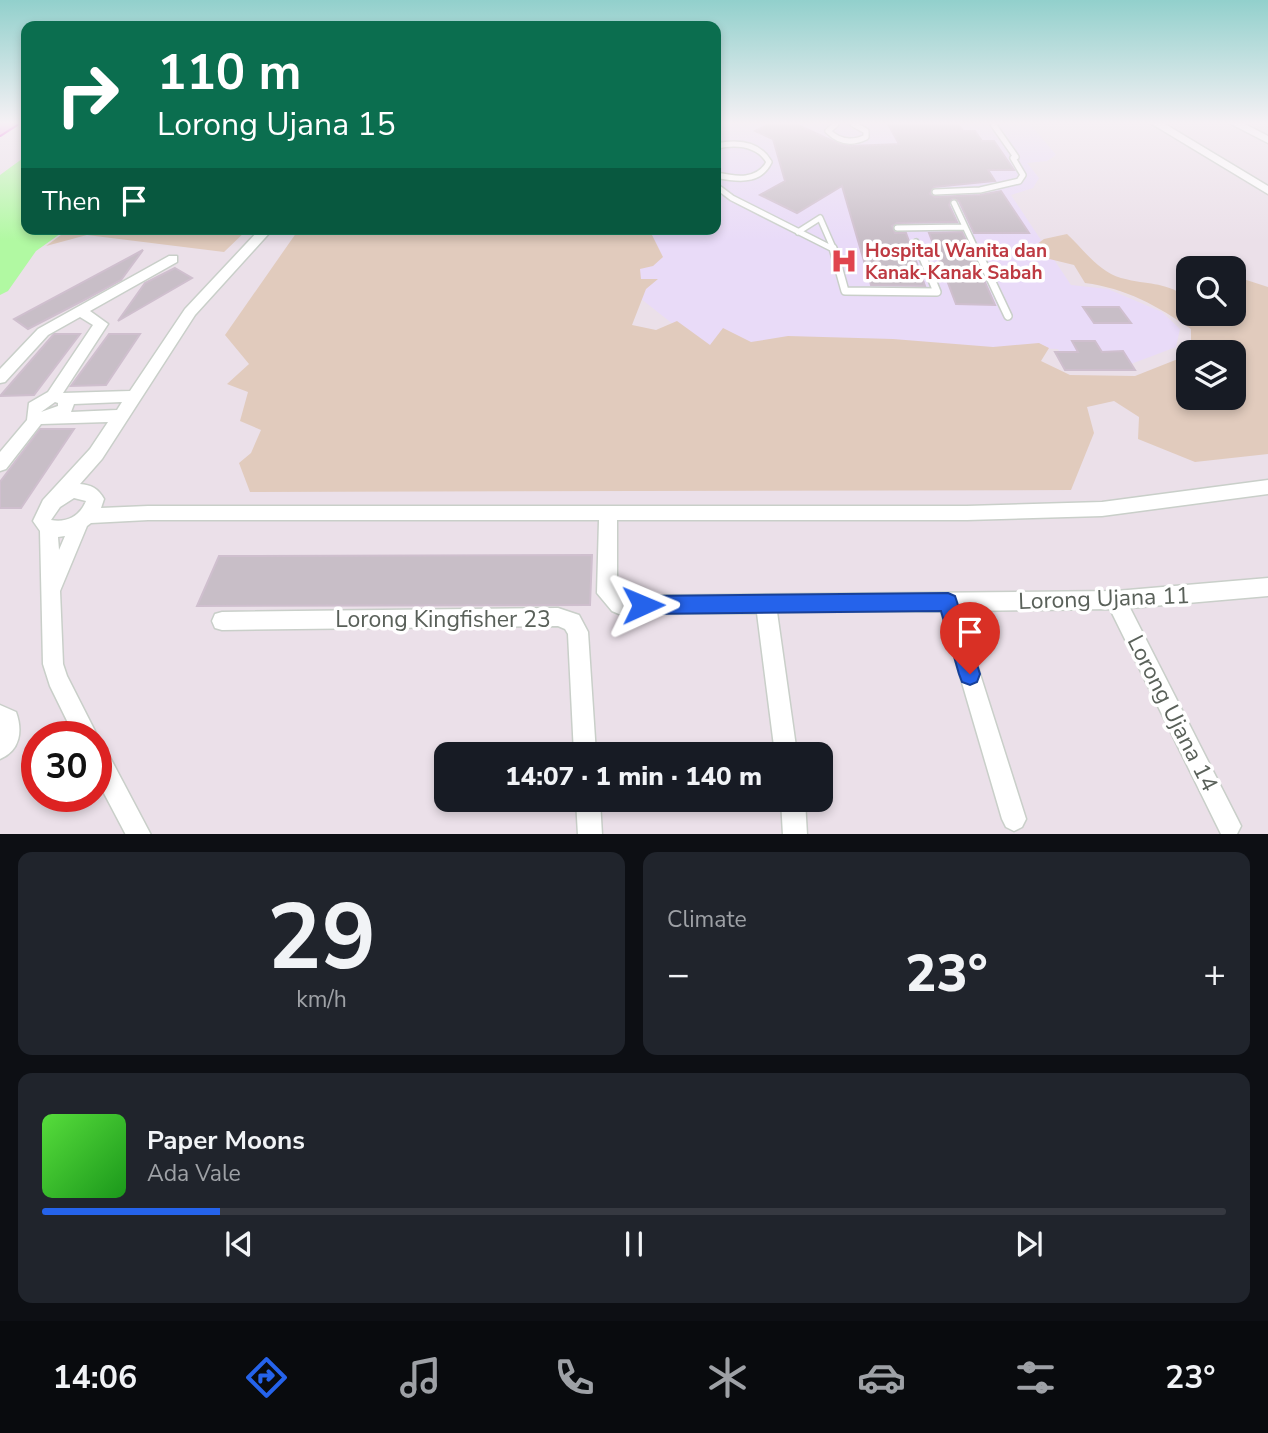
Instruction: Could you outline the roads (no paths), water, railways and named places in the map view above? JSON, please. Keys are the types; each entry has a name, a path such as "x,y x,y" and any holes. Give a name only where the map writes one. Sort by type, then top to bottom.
{"street":[{"path":"1221,163 1268,191"},
{"path":"261,235 190,312 96,454 43,515 44,526 63,529 83,519 148,513 939,513 1102,509 1268,487"},
{"path":"0,378 33,341 79,311 173,258"},
{"path":"60,398 101,324 79,311"},
{"path":"60,398 134,396"},
{"path":"0,464 41,419 61,412 67,405 60,398"},
{"path":"41,419 121,416"},
{"path":"51,590 91,495 96,454"},
{"path":"58,498 74,491 148,513"},
{"name":"Lorong Ujana 11","path":"608,512 607,593 619,605 1116,600 1268,587"},
{"path":"49,528 47,562 51,590 53,664 57,679 79,721"},
{"name":"Lorong Ujana 14","path":"1116,600 1230,826"},
{"path":"948,602 1014,819"},
{"path":"766,603 784,742"},
{"name":"Lorong Kingfisher 23","path":"222,621 558,617 572,622 578,632 585,742"},
{"path":"0,716 8,720 10,727 10,735 0,748"},
{"path":"112,784 138,834"},
{"path":"589,812 590,834"},
{"path":"794,812 795,834"}],"lane":[{"path":"721,175 741,178 754,176 768,167 768,163"},
{"path":"935,192 990,188 1019,181 1023,175 1016,163"},
{"path":"721,189 831,248"},
{"path":"954,203 1008,316"},
{"path":"798,232 825,212"},
{"path":"820,218 830,237 845,291 937,292 916,242"},
{"path":"897,228 964,227"}],"place":[{"name":"Hospital Wanita dan Kanak-Kanak Sabah","path":"844,261"}]}
